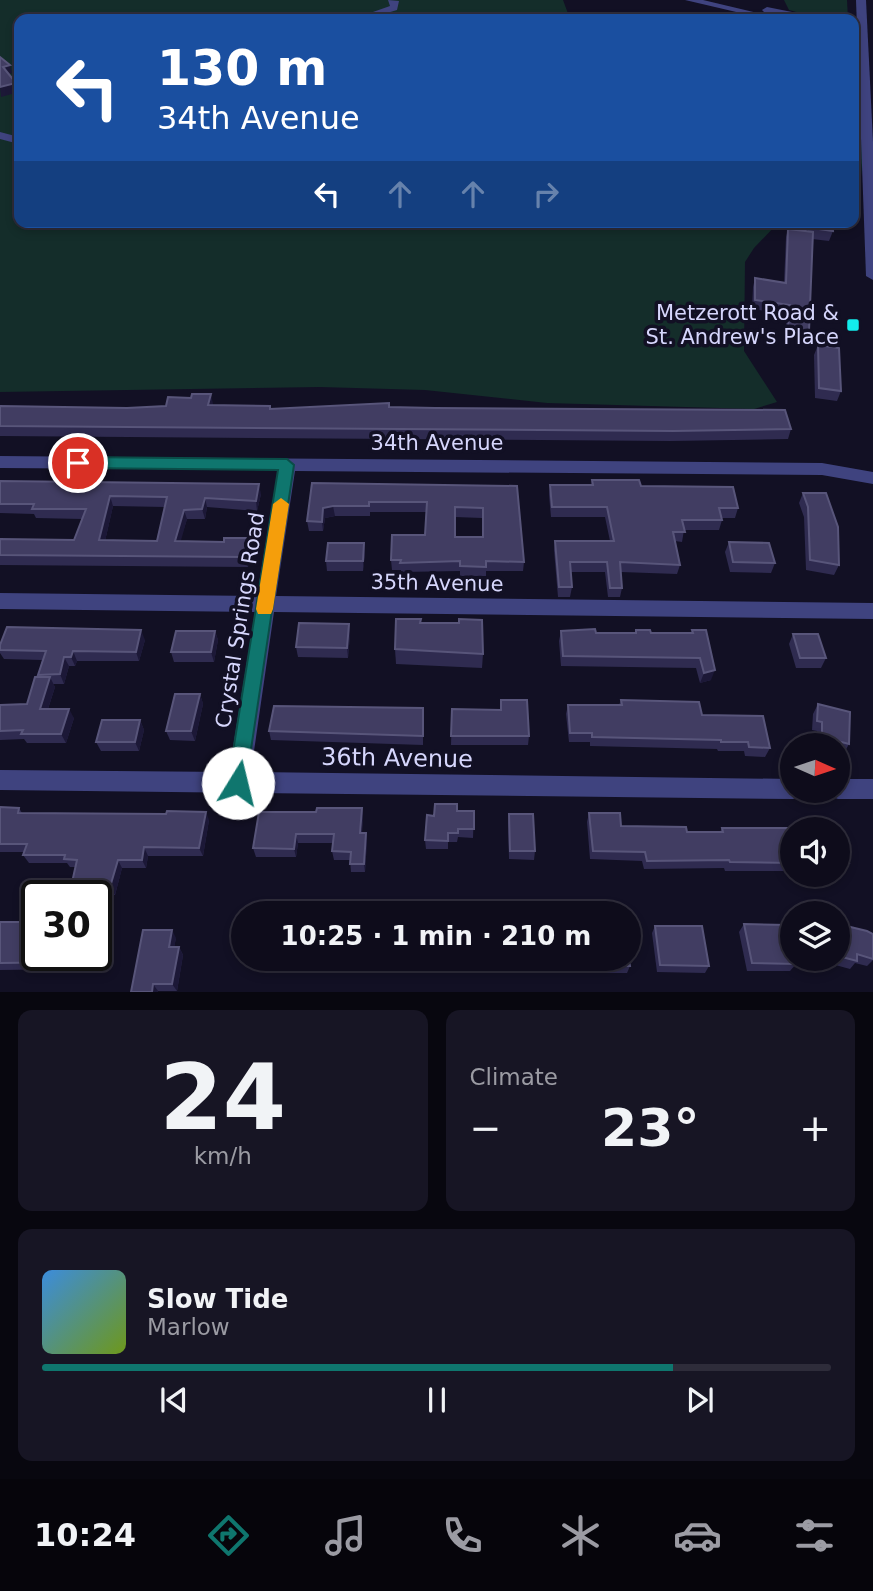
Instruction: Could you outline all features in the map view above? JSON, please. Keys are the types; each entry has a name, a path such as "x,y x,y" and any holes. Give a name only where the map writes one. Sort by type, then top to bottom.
{"street":[{"path":"374,14 394,8 396,3 393,0"},
{"path":"690,0 755,14"},
{"path":"741,0 788,14"},
{"path":"861,0 859,32 870,66 873,276"},
{"name":"34th Avenue","path":"0,462 822,470 873,478"},
{"name":"Crystal Springs Road","path":"238,783 287,465"},
{"name":"35th Avenue","path":"0,601 873,611"},
{"name":"36th Avenue","path":"0,780 780,789"},
{"path":"850,789 873,789"}],"green space":[{"path":"0,0 563,0 568,14 14,14 14,228 773,228 745,262 744,351 777,402 754,409 547,403 425,390 320,387 0,392"},
{"path":"784,0 847,0 848,14 804,14 789,10"},
{"path":"859,128 863,149 859,205"}],"building":[{"path":"0,57 10,65 3,67 14,84 0,87"},
{"path":"811,228 833,228 833,231"},
{"path":"788,229 813,232 809,331 788,327 790,305 755,300 755,278 786,283"},
{"path":"818,345 839,348 841,391 819,388"},
{"path":"192,394 211,394 208,405 270,406 270,409 389,403 389,407 435,408 785,410 791,429 673,431 0,426 0,406 166,406 168,397 191,398"},
{"path":"592,480 639,480 641,486 733,487 738,508 719,508 722,520 682,520 685,532 673,532 680,565 620,562 622,588 610,588 607,562 570,562 572,587 559,587 555,541 614,541 607,507 552,507 550,485 593,485"},
{"path":"0,481 259,484 256,501 205,498 202,509 184,510 175,541 224,542 224,538 249,538 245,557 0,555 0,539 74,540 86,509 32,509 34,504 0,504","holes":["110,496 167,497 157,541 99,540"]},
{"path":"312,483 517,486 524,562 486,561 486,567 460,566 460,561 400,563 401,560 391,560 392,535 425,535 427,502 369,502 369,506 333,506 323,508 322,522 307,521","holes":["455,507 483,508 483,537 455,537"]},
{"path":"803,493 826,493 838,527 839,565 810,560 808,507"},
{"path":"729,542 769,543 775,563 733,562"},
{"path":"328,543 364,543 363,561 326,561"},
{"path":"396,619 421,619 420,623 459,623 459,619 482,620 483,654 395,649"},
{"path":"299,623 349,624 347,648 296,647"},
{"path":"7,627 141,630 136,652 73,651 71,657 64,657 60,674 38,675 46,651 0,650"},
{"path":"595,629 596,633 636,633 636,630 650,630 651,633 693,633 692,630 706,630 715,670 704,673 700,658 563,656 561,631"},
{"path":"176,631 215,631 211,652 171,652"},
{"path":"793,634 818,634 826,658 800,658"},
{"path":"35,677 50,677 40,709 69,709 61,734 21,734 23,730 0,731 0,705 27,704"},
{"path":"175,694 200,694 191,731 166,731"},
{"path":"501,700 527,700 529,736 451,736 452,709 501,710"},
{"path":"621,700 699,702 702,715 763,716 770,748 749,747 748,742 592,737 592,733 570,733 568,705 622,705"},
{"path":"818,704 850,712 849,733 822,733 822,722 817,721"},
{"path":"274,706 423,708 423,736 269,731"},
{"path":"102,720 140,720 135,742 96,742"},
{"path":"435,804 457,804 457,811 474,811 474,829 458,829 458,833 448,833 448,841 425,840 427,815 434,816"},
{"path":"0,807 19,808 18,813 206,812 199,848 144,847 142,860 118,860 112,880 73,880 77,860 64,859 65,855 23,855 27,844 0,844"},
{"path":"317,808 362,808 360,833 366,833 364,864 350,864 351,852 332,851 334,834 296,834 294,849 253,848 259,812 316,812"},
{"path":"589,813 620,813 621,826 686,827 687,832 723,832 722,828 780,828 780,863 729,860 647,861 645,852 593,851"},
{"path":"509,814 533,814 535,851 510,851"},
{"path":"0,922 21,922 21,963 0,963"},
{"path":"744,924 780,925 780,964 752,963"},
{"path":"655,926 702,926 709,966 660,965"},
{"path":"850,927 873,934 873,959 857,954 857,961 850,959"},
{"path":"143,930 172,930 169,947 179,947 172,984 153,984 152,992 131,992"}],"slow traffic":[{"path":"264,609 281,504"}],"place":[{"name":"Metzerott Road & St. Andrew's Place","path":"853,325"}],"route":[{"path":"78,463 287,465 238,783"}]}
